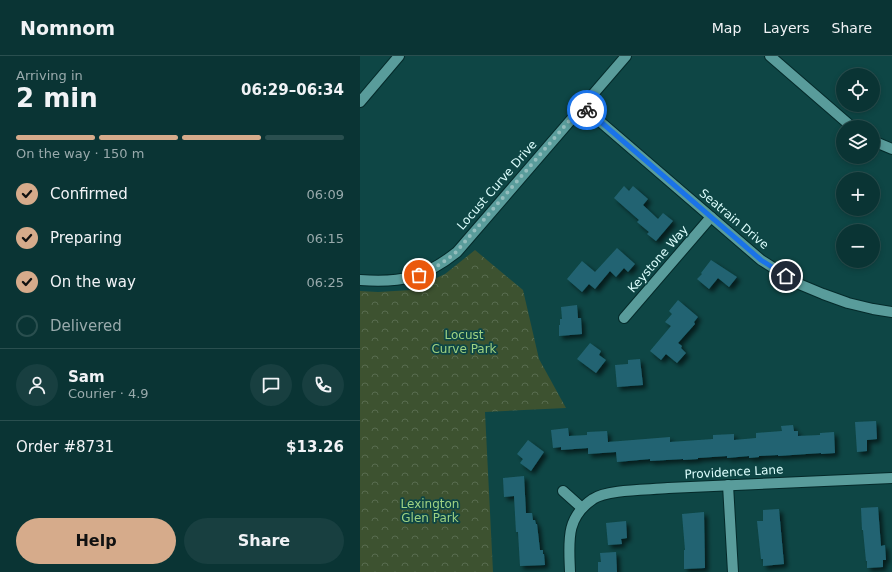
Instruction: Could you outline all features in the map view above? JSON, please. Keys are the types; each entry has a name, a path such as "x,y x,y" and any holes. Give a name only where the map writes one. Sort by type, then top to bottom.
{"street":[{"path":"360,102 399,56"},
{"name":"Locust Curve Drive","path":"360,280 392,281 411,278 427,272 443,263 456,252 626,56"},
{"path":"770,56 844,120"},
{"name":"Seatrain Drive","path":"582,106 761,260 799,284 848,303 892,312"},
{"path":"880,144 892,149"},
{"name":"Keystone Way","path":"624,318 711,217"},
{"name":"Providence Lane","path":"570,572 570,538 572,523 582,508 599,495 611,492 728,485 892,478"},
{"path":"728,485 733,572"},
{"path":"563,491 582,508"}],"green space":[{"path":"475,250 523,290 539,359 566,408 485,412 493,572 360,572 360,291 378,292 411,290 445,274"}],"building":[{"path":"624,186 629,191 633,186 648,199 643,205 658,219 663,213 673,221 656,241 647,234 649,232 637,222 639,220 614,198"},
{"path":"617,248 635,264 628,272 624,268 616,277 610,271 595,289 589,284 582,292 567,279 582,261 595,272"},
{"path":"711,260 737,277 729,287 718,278 709,289 697,279"},
{"path":"678,300 698,317 694,322 695,324 678,343 682,346 681,348 686,353 677,363 666,354 661,360 650,351 671,326 665,322 672,314 669,311"},
{"path":"577,305 578,318 581,318 582,334 559,336 560,319 562,319 561,307"},
{"path":"590,343 601,351 599,355 606,360 596,373 577,359"},
{"path":"640,359 643,385 617,387 615,365 628,364 628,360"},
{"path":"876,421 877,439 867,440 867,451 857,452 855,422"},
{"path":"793,425 794,431 798,431 798,436 820,435 820,433 834,432 835,453 759,456 749,458 749,456 727,458 727,456 683,460 650,461 650,459 617,462 616,452 588,454 588,448 561,450 561,447 553,448 551,430 568,428 569,436 587,435 587,432 607,431 608,442 670,437 670,442 713,439 713,435 734,434 734,440 756,438 756,433 782,431 781,426"},
{"path":"528,440 544,452 531,471 520,463 523,459 517,454"},
{"path":"524,476 526,513 532,513 533,520 535,520 537,524 540,550 543,550 545,565 520,566 514,496 504,497 503,478"},
{"path":"878,507 881,546 885,545 886,560 883,560 883,567 867,568 861,508"},
{"path":"779,509 784,564 763,566 757,521 763,521 763,510"},
{"path":"704,512 705,568 684,569 685,550 682,514"},
{"path":"626,521 627,538 621,539 622,544 608,545 606,523"},
{"path":"616,552 617,572 598,572 598,562 601,562 600,553"}],"way so far":[{"path":"419,275 443,263 456,252 582,106 587,110"}],"route":[{"path":"587,110 761,260 786,276"}],"park label":[{"name":"Locust Curve Park","path":"464,342"},
{"name":"Lexington Glen Park","path":"430,511"}]}
